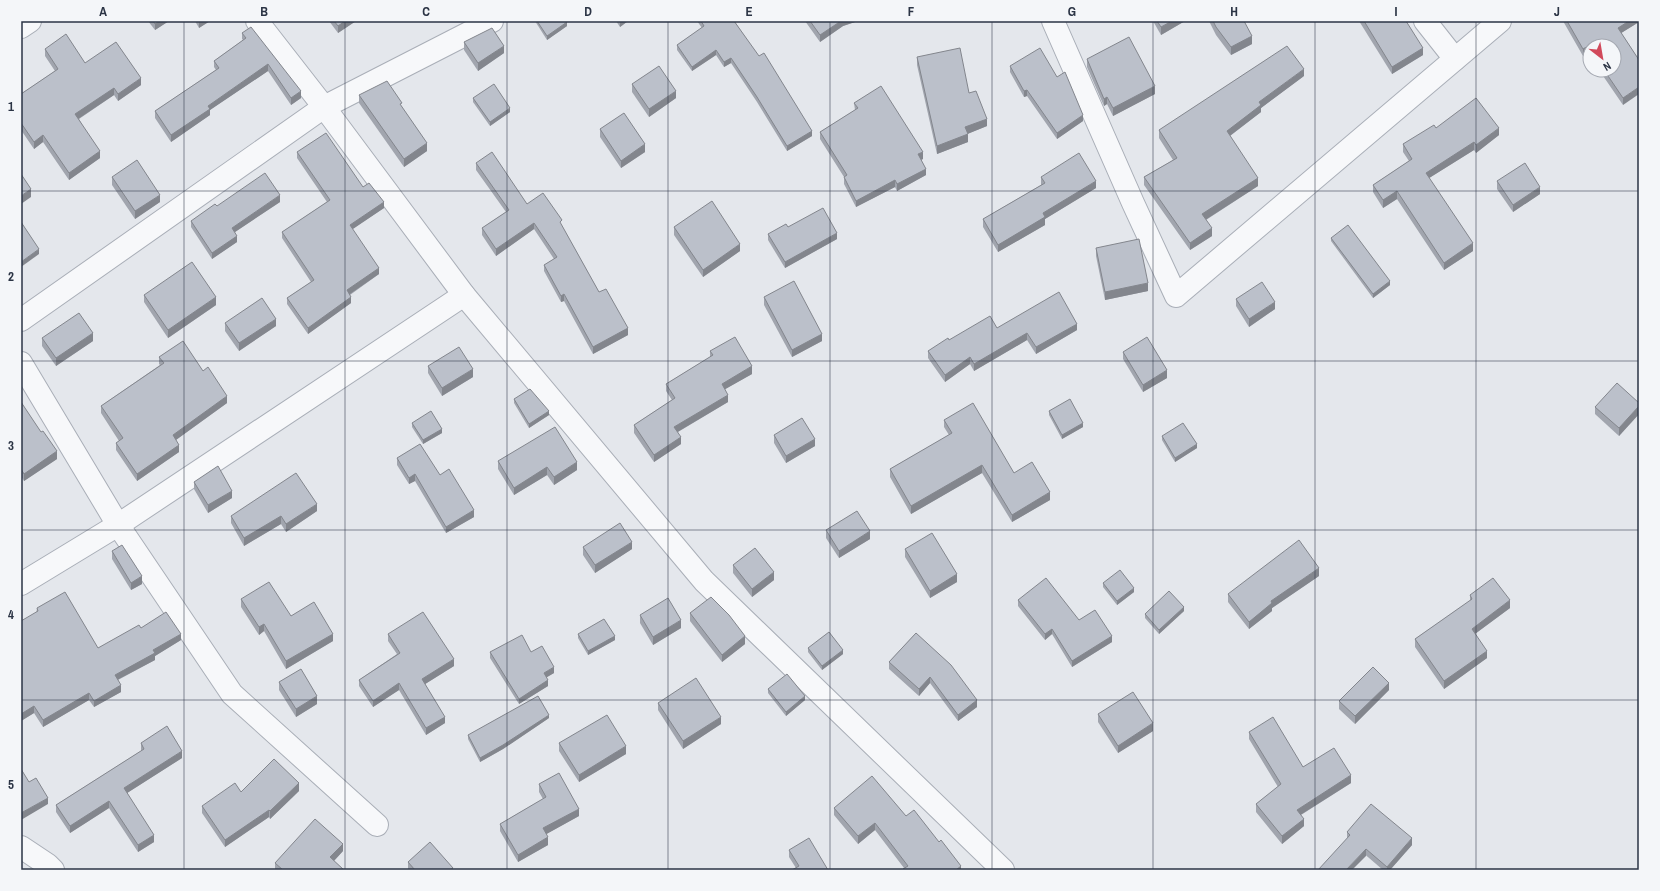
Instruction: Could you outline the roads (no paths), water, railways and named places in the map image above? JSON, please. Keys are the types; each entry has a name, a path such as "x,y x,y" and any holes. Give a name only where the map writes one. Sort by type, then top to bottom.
{"street":[{"path":"21,27 30,21"},
{"path":"257,21 324,107 464,295 704,581 1003,870"},
{"path":"21,320 324,107 492,21"},
{"path":"1053,21 1133,203 1176,296 1500,21"},
{"path":"1425,21 1455,59"},
{"path":"21,584 118,525 464,295"},
{"path":"21,363 118,525 232,694 377,825"},
{"path":"21,847 48,864 53,870"}]}
